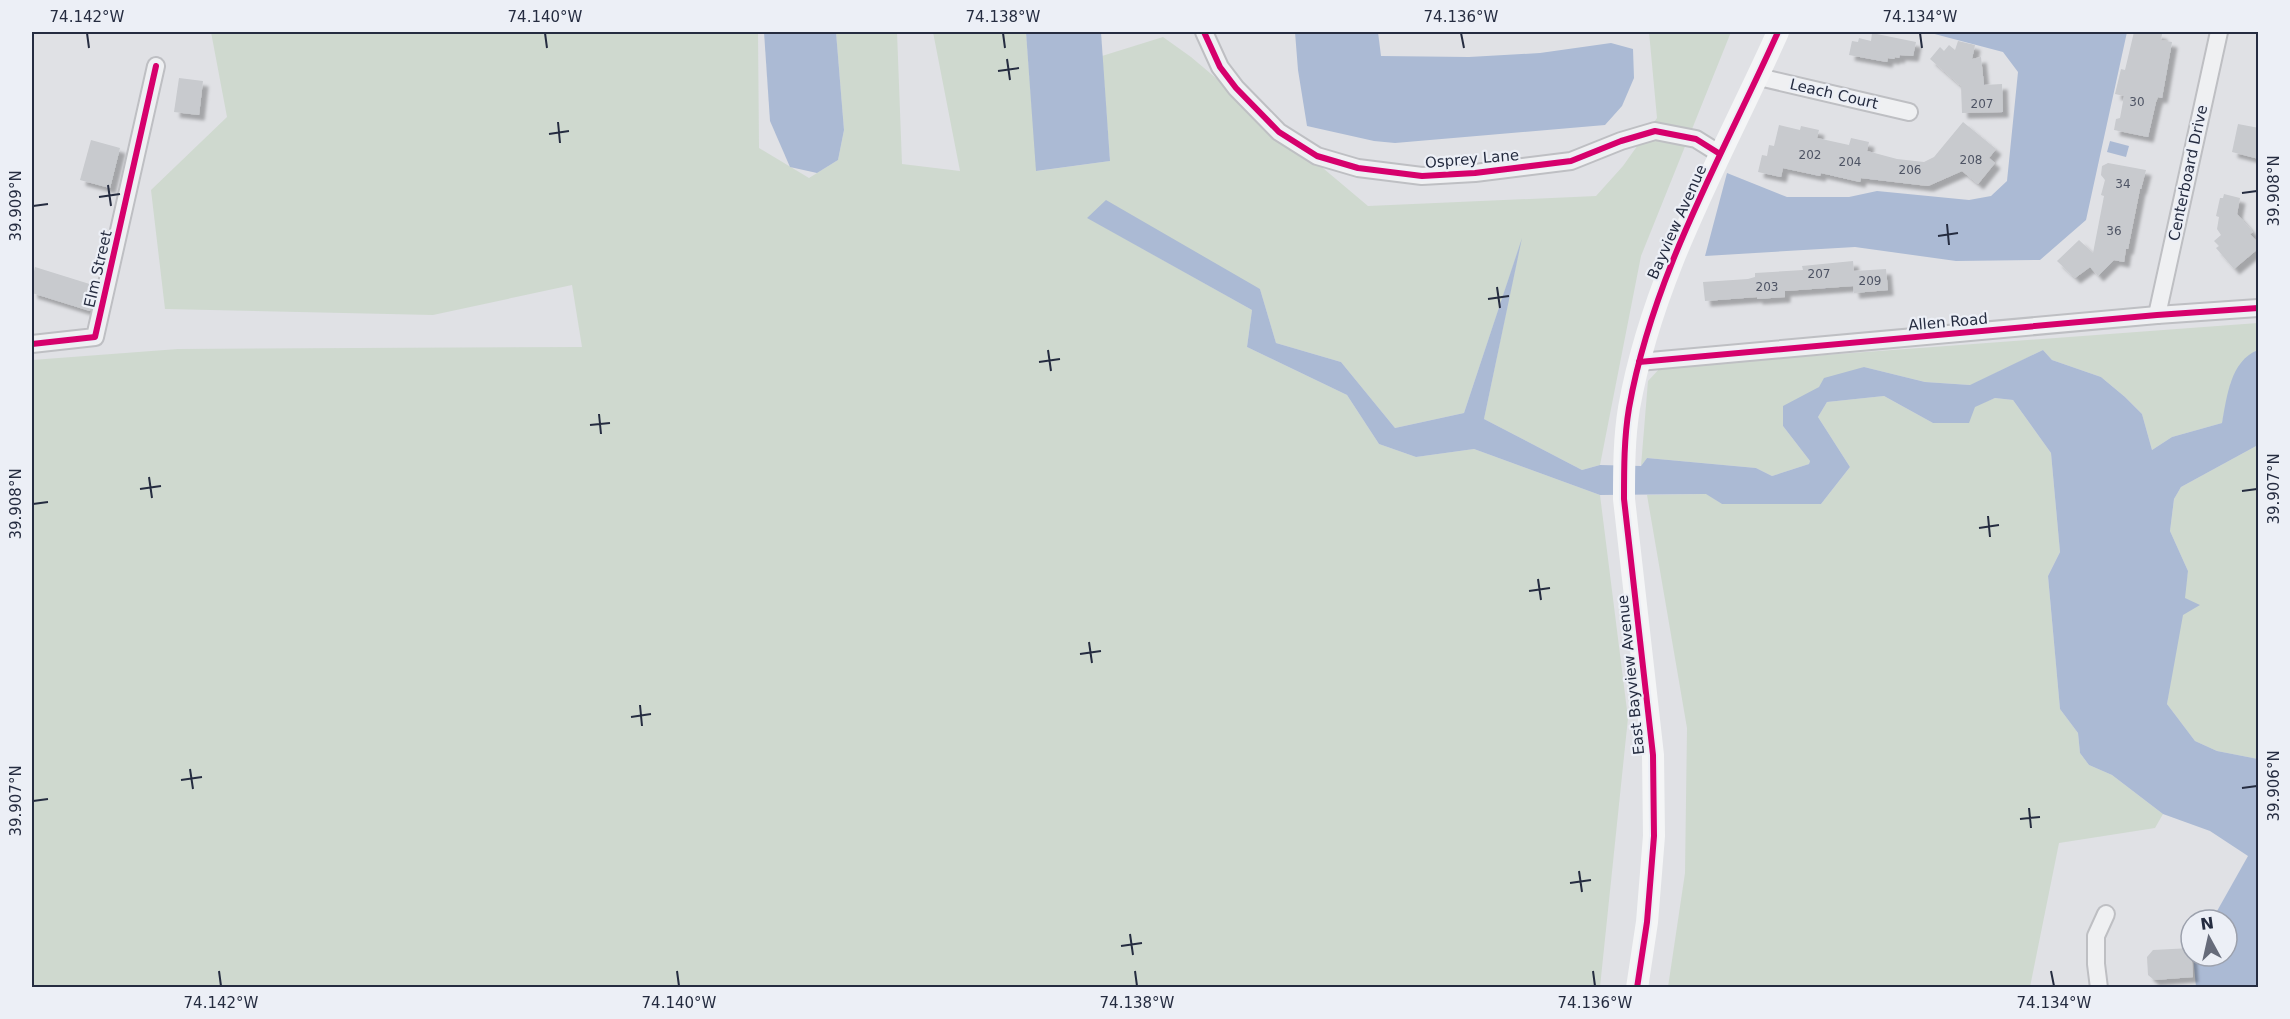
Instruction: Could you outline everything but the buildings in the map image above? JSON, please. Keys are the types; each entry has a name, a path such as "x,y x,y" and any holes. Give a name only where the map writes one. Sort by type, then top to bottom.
{"main road":[{"name":"Bayview Avenue","path":"1639,362 1658,297 1676,250 1720,154 1759,77 1778,32"},
{"name":"East Bayview Avenue","path":"1637,987 1647,922 1654,836 1653,755 1624,499 1624,464 1629,410 1639,362"}],"street":[{"name":"Osprey Lane","path":"1204,32 1220,67 1236,88 1279,132 1317,156 1358,168 1422,176 1571,161 1655,131 1696,139 1720,154"},
{"name":"Centerboard Drive","path":"2157,315 2219,32"},
{"name":"Elm Street","path":"32,344 95,337 156,66"},
{"name":"Leach Court","path":"1759,77 1909,112"},
{"name":"Allen Road","path":"1639,362 2157,315 2259,308"},
{"path":"2099,987 2096,936 2106,914"}],"shaded area":[{"path":"211,32 758,32 759,148 809,178 838,160 844,130 836,32 897,32 902,164 960,171 933,32 1026,32 1037,171 1110,161 1102,56 1163,37 1191,57 1368,206 1596,196 1623,166 1657,118 1649,32 1731,32 1641,256 1600,465 1582,470 1484,419 1520,245 1464,413 1395,428 1341,362 1276,343 1260,289 1088,218 1252,310 1247,347 1347,395 1379,444 1416,457 1474,449 1600,495 1628,718 1600,987 32,988 32,360 178,349 582,347 572,285 433,315 165,309 151,190 227,117"},
{"path":"2258,323 2258,350 2231,382 2222,423 2172,437 2152,450 2142,414 2125,397 2101,377 2052,360 2043,350 1971,385 1925,382 1864,367 1819,387 1783,426 1810,461 1809,464 1772,476 1756,468 1647,458 1641,466 1648,381 1661,367"},
{"path":"1884,396 1933,423 1995,398 2013,400 2051,453 2060,552 2048,576 2060,709 2078,733 2080,753 2089,765 2112,775 2163,814 2155,828 2059,843 2030,987 1668,987 1685,873 1687,728 1647,495 1707,494 1722,504 1821,504 1850,467 1818,417 1827,402"},
{"path":"2258,445 2258,759 2217,751 2195,741 2167,704 2188,571 2170,531 2174,499 2181,487"}],"water":[{"path":"764,32 836,32 844,130 838,160 817,173 790,167 770,121"},
{"path":"1026,32 1101,32 1110,161 1036,171"},
{"path":"1295,32 1378,32 1381,56 1469,57 1540,53 1611,43 1633,49 1634,78 1622,106 1605,125 1395,143 1374,141 1307,126 1298,70"},
{"path":"1927,32 2127,32 2086,220 2040,260 1956,261 1855,247 1705,256 1727,173 1787,197 1849,197 1877,191 1969,200 1991,196 2007,181 2018,72 2003,52"},
{"path":"2110,141 2129,146 2126,157 2107,152"},
{"path":"1106,200 1260,289 1276,343 1341,362 1395,428 1464,413 1522,238 1484,419 1582,470 1600,465 1641,466 1647,458 1756,468 1772,476 1809,464 1810,461 1783,426 1783,406 1819,387 1824,378 1864,367 1925,382 1970,385 2043,350 2052,360 2101,377 2125,397 2142,414 2152,450 2172,437 2222,423 2231,381 2241,362 2258,350 2258,445 2181,487 2174,499 2170,531 2188,571 2185,598 2200,605 2183,615 2167,704 2195,741 2217,751 2258,759 2258,987 2196,987 2194,968 2239,968 2239,908 2219,908 2248,856 2210,831 2163,814 2112,775 2089,765 2080,753 2078,733 2060,709 2048,576 2060,552 2051,453 2013,400 1995,398 1975,407 1969,423 1933,423 1884,396 1827,402 1818,417 1850,467 1821,504 1722,504 1706,494 1600,495 1474,449 1416,457 1379,444 1347,395 1247,347 1252,310 1087,218"}],"cycle path":[{"path":"1204,32 1220,67 1236,88 1279,132 1317,156 1358,168 1422,176 1475,173 1571,161 1621,141 1655,131 1696,139 1720,154"},
{"path":"1637,988 1647,922 1654,836 1653,755 1624,499 1625,442 1629,408 1640,358 1672,262 1778,32"},
{"path":"32,344 95,337 156,66"},
{"path":"1639,362 2157,315 2258,308"}]}
